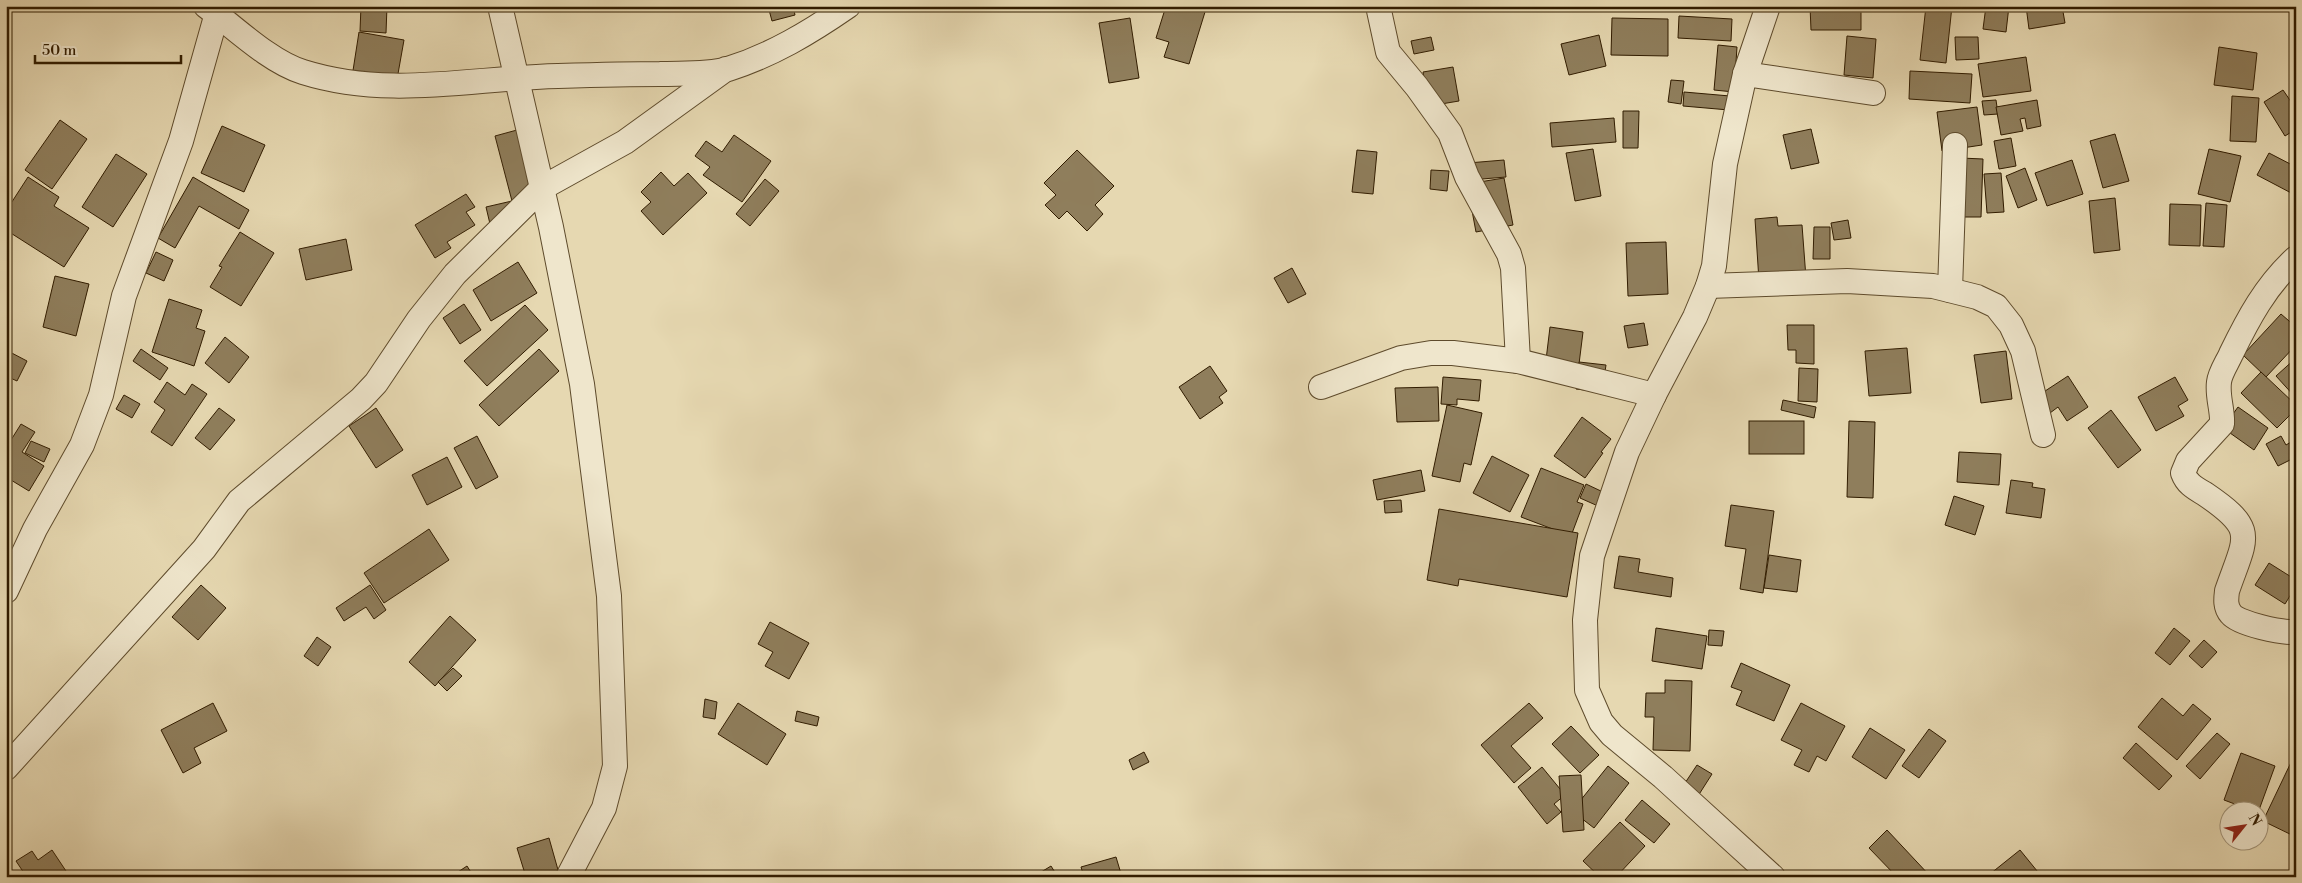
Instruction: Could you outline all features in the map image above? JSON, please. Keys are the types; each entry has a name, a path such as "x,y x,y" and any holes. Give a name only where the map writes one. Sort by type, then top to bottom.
{"street":[{"path":"500,6 542,188 582,384 609,596 615,766 604,808 568,877"},
{"path":"6,591 14,552 82,445 101,395 124,296 181,141 214,9 248,40 301,72 324,78 388,87 458,85 517,77 696,74 726,69 774,52 805,36 848,6"},
{"path":"1378,6 1388,52 1417,87 1450,133 1467,177 1508,254 1513,268 1518,361"},
{"path":"1768,6 1745,74 1725,164 1714,266 1695,317 1654,395 1627,452 1592,556 1585,620 1587,690 1601,722 1612,735 1663,777 1773,877"},
{"path":"6,768 204,549 238,501 347,411 376,383 419,319 455,274 542,188 625,142 726,69"},
{"path":"1745,74 1873,93"},
{"path":"1950,290 1955,145"},
{"path":"2293,628 2239,620 2229,612 2226,599 2227,591 2244,543 2242,526 2229,511 2186,482 2183,473 2188,460 2222,424 2218,394 2219,379 2248,319 2278,274 2296,258"},
{"path":"1708,286 1847,281 1932,286 1977,297 1996,306 2011,325 2022,351 2042,435"},
{"path":"1321,387 1401,358 1431,353 1453,353 1518,361 1654,395"}],"building":[{"path":"361,6 387,6 386,33 360,31"},
{"path":"768,6 793,6 795,15 772,21"},
{"path":"1166,6 1188,6 1205,12 1189,64 1164,57 1169,42 1156,38"},
{"path":"1810,6 1861,6 1861,30 1811,30"},
{"path":"1926,6 1952,6 1946,63 1920,60"},
{"path":"1986,6 2009,6 2006,32 1983,29"},
{"path":"2026,6 2062,6 2065,23 2029,29"},
{"path":"1679,16 1732,19 1731,41 1678,38"},
{"path":"1130,18 1139,78 1109,83 1099,23"},
{"path":"1612,18 1668,19 1668,56 1611,55"},
{"path":"359,32 404,40 396,85 352,77"},
{"path":"1599,35 1606,66 1569,75 1561,44"},
{"path":"1847,36 1876,39 1873,78 1844,75"},
{"path":"1431,37 1434,50 1414,54 1411,41"},
{"path":"1955,37 1978,37 1979,59 1956,60"},
{"path":"1718,45 1737,47 1734,92 1714,90"},
{"path":"2219,47 2257,53 2253,90 2214,85"},
{"path":"2026,57 2031,91 1983,97 1978,64"},
{"path":"1453,67 1459,101 1429,106 1423,72"},
{"path":"1910,71 1972,74 1970,103 1909,99"},
{"path":"1671,80 1684,81 1681,104 1668,102"},
{"path":"2283,90 2296,109 2296,129 2285,136 2264,102"},
{"path":"1684,92 1730,96 1729,110 1683,106"},
{"path":"2232,96 2259,98 2256,142 2230,141"},
{"path":"1996,100 1998,114 1984,115 1982,101"},
{"path":"2037,100 2041,126 2027,129 2025,118 2020,119 2023,131 2001,135 1996,107"},
{"path":"1977,107 1982,145 1942,151 1937,112"},
{"path":"1623,111 1639,111 1638,148 1623,148"},
{"path":"1614,118 1616,142 1552,147 1550,123"},
{"path":"60,120 87,139 52,189 25,170"},
{"path":"222,126 265,145 244,192 201,173"},
{"path":"1811,129 1819,163 1791,169 1783,135"},
{"path":"517,130 538,212 490,224 486,207 512,201 495,136"},
{"path":"2115,134 2129,181 2103,188 2090,141"},
{"path":"734,135 771,161 742,202 703,175 710,167 695,156 706,141 722,152"},
{"path":"2011,138 2016,166 1999,169 1994,141"},
{"path":"1593,149 1601,196 1575,201 1566,153"},
{"path":"2209,149 2241,156 2230,202 2198,194"},
{"path":"1077,150 1114,186 1095,205 1103,214 1087,231 1067,211 1059,219 1045,205 1056,195 1044,183"},
{"path":"1357,150 1377,152 1373,194 1352,192"},
{"path":"2269,153 2296,167 2295,195 2257,175"},
{"path":"116,154 147,174 113,227 82,207"},
{"path":"1961,158 1983,159 1981,217 1960,217"},
{"path":"1504,160 1506,177 1470,180 1468,163"},
{"path":"2072,160 2083,194 2047,206 2035,173"},
{"path":"2025,168 2037,200 2018,208 2006,176"},
{"path":"1431,170 1449,171 1447,191 1430,189"},
{"path":"661,172 674,186 688,173 707,193 663,235 641,211 651,202 641,192"},
{"path":"2001,173 2004,212 1987,213 1984,174"},
{"path":"28,177 59,197 54,206 89,228 64,267 6,230 6,211"},
{"path":"193,177 249,210 239,229 199,206 175,248 158,238"},
{"path":"1504,178 1513,225 1476,232 1467,184"},
{"path":"765,179 779,191 750,226 736,214"},
{"path":"466,194 475,207 466,212 475,225 447,242 451,248 435,258 415,225"},
{"path":"2115,198 2120,250 2094,253 2089,201"},
{"path":"2206,203 2227,205 2224,247 2203,246"},
{"path":"2170,204 2201,205 2200,246 2169,245"},
{"path":"1777,217 1778,226 1802,225 1806,278 1759,281 1755,219"},
{"path":"1848,220 1851,238 1834,240 1831,223"},
{"path":"1814,227 1830,227 1830,259 1813,259"},
{"path":"240,232 274,253 241,306 210,287 222,267 219,266"},
{"path":"346,239 352,270 306,280 299,249"},
{"path":"1666,242 1668,294 1628,296 1626,243"},
{"path":"156,252 173,260 164,281 146,273"},
{"path":"518,262 537,293 491,321 473,290"},
{"path":"1292,268 1306,294 1288,303 1274,278"},
{"path":"55,276 89,284 76,336 43,327"},
{"path":"169,299 202,310 196,328 205,331 194,366 152,352"},
{"path":"464,304 481,330 460,344 443,318"},
{"path":"525,305 548,330 487,386 464,361"},
{"path":"2281,314 2296,327 2296,345 2266,377 2243,355"},
{"path":"1644,323 1648,345 1628,348 1624,326"},
{"path":"1787,325 1814,325 1814,364 1796,363 1796,350 1788,350"},
{"path":"1550,327 1583,332 1579,364 1546,360"},
{"path":"225,337 249,357 229,383 205,363"},
{"path":"1907,348 1911,393 1869,396 1865,351"},
{"path":"141,349 168,368 160,380 133,361"},
{"path":"539,349 559,371 499,426 479,405"},
{"path":"6,350 27,361 17,381 6,376"},
{"path":"2006,351 2012,399 1981,403 1974,355"},
{"path":"2296,358 2296,398 2276,376"},
{"path":"1579,362 1606,365 1602,392 1576,389"},
{"path":"1210,366 1227,391 1219,397 1223,403 1200,419 1179,387"},
{"path":"1799,368 1818,369 1817,402 1798,401"},
{"path":"2261,372 2296,405 2296,409 2277,428 2241,393"},
{"path":"2068,376 2088,407 2067,421 2058,407 2050,413 2039,395"},
{"path":"1443,377 1481,380 1479,401 1457,399 1457,405 1441,404"},
{"path":"2175,377 2188,400 2178,406 2184,416 2156,431 2138,397"},
{"path":"167,382 185,395 192,384 207,394 172,446 151,432 165,410 154,402"},
{"path":"1438,387 1439,421 1397,422 1395,388"},
{"path":"124,395 140,404 132,418 116,409"},
{"path":"1783,400 1816,407 1814,418 1781,410"},
{"path":"1447,405 1482,413 1471,465 1464,463 1460,482 1432,476"},
{"path":"2238,407 2268,428 2254,450 2223,428"},
{"path":"219,408 235,420 210,450 195,438"},
{"path":"376,408 403,450 376,468 349,426"},
{"path":"2111,410 2141,450 2118,468 2088,428"},
{"path":"1582,417 1611,439 1585,478 1554,456"},
{"path":"1749,421 1804,421 1804,454 1749,454"},
{"path":"1849,421 1875,422 1873,498 1847,497"},
{"path":"21,424 35,432 22,452 44,466 29,491 6,477 6,448"},
{"path":"477,436 498,477 476,489 454,448"},
{"path":"2281,436 2286,445 2296,439 2296,457 2278,466 2266,444"},
{"path":"31,441 50,449 44,462 25,453"},
{"path":"1959,452 2001,454 1999,485 1957,482"},
{"path":"1492,456 1529,475 1510,512 1473,493"},
{"path":"447,457 462,487 427,505 412,475"},
{"path":"1541,468 1584,485 1577,502 1583,504 1571,536 1521,517"},
{"path":"1421,470 1425,491 1377,500 1373,480"},
{"path":"2011,480 2033,483 2032,487 2045,489 2041,518 2006,513"},
{"path":"1586,484 1603,492 1598,506 1580,498"},
{"path":"1954,496 1984,506 1975,535 1945,525"},
{"path":"1401,500 1402,512 1385,513 1384,501"},
{"path":"1731,505 1774,511 1763,593 1740,589 1746,549 1725,546"},
{"path":"1439,509 1578,533 1567,597 1459,579 1458,586 1427,580"},
{"path":"429,529 449,560 384,603 364,573"},
{"path":"1769,555 1801,560 1797,592 1764,588"},
{"path":"1619,556 1640,559 1638,572 1673,578 1671,597 1614,588"},
{"path":"2269,563 2296,580 2296,586 2285,604 2255,585"},
{"path":"201,585 226,608 198,640 172,617"},
{"path":"370,585 386,610 374,619 366,607 344,621 336,608"},
{"path":"450,616 476,640 435,686 409,662"},
{"path":"770,622 809,643 789,679 765,666 773,652 758,644"},
{"path":"1656,628 1707,636 1702,669 1652,661"},
{"path":"2174,628 2190,641 2170,665 2155,653"},
{"path":"1709,630 1724,631 1722,646 1708,645"},
{"path":"317,637 331,647 318,666 304,656"},
{"path":"2204,640 2217,652 2202,668 2189,656"},
{"path":"1741,663 1790,685 1774,721 1736,705 1742,691 1731,687"},
{"path":"453,668 462,676 447,691 438,682"},
{"path":"1665,680 1692,681 1690,751 1653,750 1654,717 1645,717 1646,693 1665,693"},
{"path":"2162,698 2183,716 2193,704 2211,719 2177,760 2138,727"},
{"path":"705,699 717,702 715,719 703,717"},
{"path":"213,703 227,731 194,748 201,763 183,773 161,730"},
{"path":"738,703 786,734 767,765 718,734"},
{"path":"1529,703 1543,718 1511,746 1531,768 1514,783 1481,745"},
{"path":"1801,703 1845,726 1826,761 1817,756 1809,772 1794,765 1802,750 1781,740"},
{"path":"797,711 819,717 817,726 795,721"},
{"path":"1571,726 1599,755 1580,773 1552,744"},
{"path":"1870,728 1905,750 1886,779 1852,757"},
{"path":"1929,729 1946,741 1919,778 1902,766"},
{"path":"2217,733 2230,744 2200,779 2186,766"},
{"path":"2136,743 2172,776 2159,790 2123,758"},
{"path":"1144,752 1149,762 1133,770 1129,760"},
{"path":"2241,753 2275,766 2263,800 2224,800"},
{"path":"2296,754 2296,837 2270,824 2270,806"},
{"path":"1697,765 1712,774 1698,796 1683,786"},
{"path":"1608,766 1629,783 1594,828 1572,811"},
{"path":"1542,767 1565,795 1554,804 1561,812 1547,824 1518,787"},
{"path":"1581,775 1584,830 1563,832 1559,776"},
{"path":"1642,800 1670,824 1654,843 1625,820"},
{"path":"1620,822 1645,846 1616,877 1600,877 1583,861"},
{"path":"1887,830 1931,877 1897,877 1869,848"},
{"path":"549,838 560,877 526,877 517,848"},
{"path":"52,850 70,877 18,877 24,873 16,861 32,851 38,860"},
{"path":"2020,850 2042,877 1992,877 1990,874"},
{"path":"1116,857 1122,877 1084,877 1081,867"},
{"path":"467,866 474,877 460,877 458,872"},
{"path":"1051,866 1058,877 1033,877"}]}
